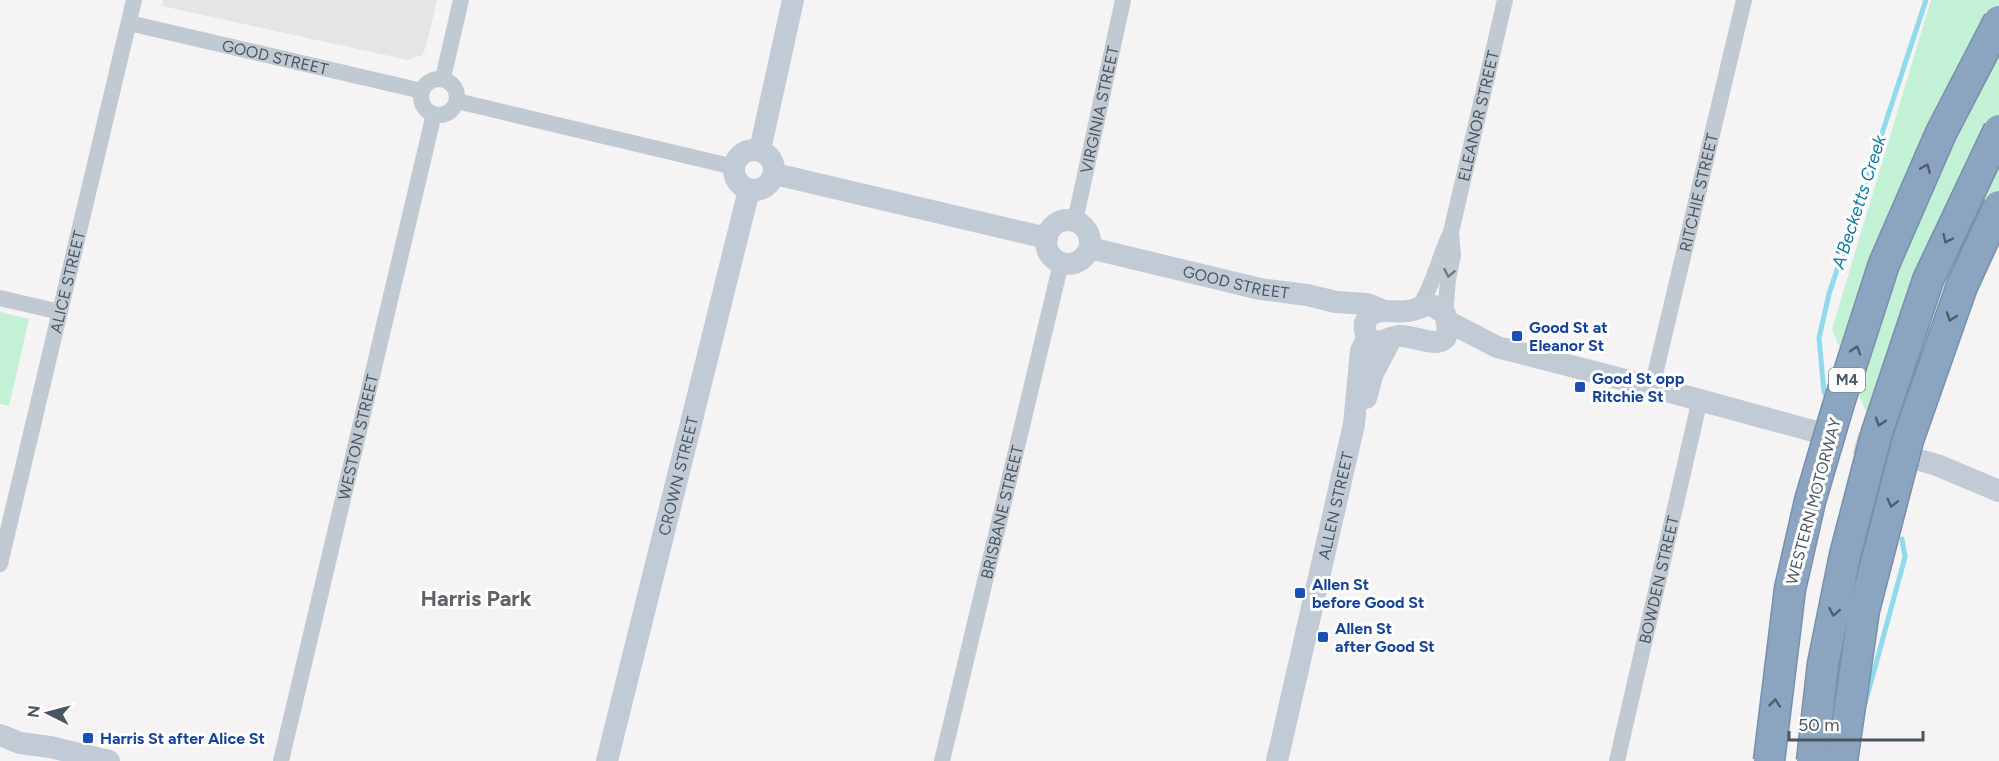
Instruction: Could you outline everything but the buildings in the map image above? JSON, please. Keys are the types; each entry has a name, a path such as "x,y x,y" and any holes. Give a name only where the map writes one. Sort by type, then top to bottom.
{"highway":[{"name":"WESTERN MOTORWAY","path":"1769,761 1790,589 1810,501 1845,383 1884,264 1941,133 1999,21"},
{"name":"M4","path":"1812,761 1825,653 1845,555 1877,432 1928,280 1999,130"},
{"path":"1842,761 1864,610 1908,440 1962,286 1999,206"}],"street":[{"name":"ALICE STREET","path":"0,564 134,0"},
{"path":"443,78 461,0"},
{"path":"760,150 793,0"},
{"name":"VIRGINIA STREET","path":"1075,220 1123,0"},
{"name":"ELEANOR STREET","path":"1419,307 1429,291 1441,253 1451,232 1505,0"},
{"name":"RITCHIE STREET","path":"1652,387 1744,0"},
{"name":"GOOD STREET","path":"129,23 422,91"},
{"path":"443,78 453,84 457,101 451,111 440,115 435,114 425,108 421,97 422,91 428,82 443,78"},
{"path":"457,101 734,167"},
{"name":"WESTON STREET","path":"281,761 435,114"},
{"path":"760,150 770,157 775,174 768,186 755,191 749,190 737,181 734,167 736,160 746,151 760,150"},
{"path":"775,174 1047,238"},
{"name":"CROWN STREET","path":"607,761 749,190"},
{"path":"1068,219 1075,220 1081,223 1089,234 1090,248 1082,260 1076,263 1061,263 1049,253 1046,246 1047,238 1054,225 1068,219"},
{"name":"ELEANOR STREET","path":"1446,318 1448,280 1453,255 1451,232"},
{"name":"GOOD STREET","path":"1090,248 1260,289 1307,295 1336,302 1367,304 1382,310 1406,312 1419,307"},
{"name":"BRISBANE STREET","path":"942,761 1061,263"},
{"path":"1260,289 1333,312 1374,335 1407,336 1421,341 1474,348 1497,347"},
{"path":"0,298 60,312"},
{"path":"1419,307 1434,306 1446,318 1497,347 1700,399 1824,434"},
{"name":"ALLEN STREET","path":"1277,761 1354,424 1373,373 1374,335 1367,318 1382,310"},
{"path":"1434,342 1445,336 1446,318"},
{"name":"BOWDEN STREET","path":"1617,761 1700,399"},
{"path":"1923,462 1937,465 1999,492"},
{"path":"0,735 20,743 60,749 109,761"}],"shaded area":[{"path":"163,0 437,0 426,47 422,55 408,60 162,6"}],"green space":[{"path":"1931,0 1999,0 1999,241 1923,428 1865,410 1832,329"},
{"path":"0,312 29,319 9,406 0,404"}],"waterway":[{"name":"A'Becketts Creek","path":"1829,402 1824,392 1819,338 1829,294 1926,0"},
{"name":"A'Becketts Creek","path":"1865,704 1905,557 1902,539"}],"tunnel":[{"path":"1824,434 1919,460"}],"place":[{"name":"Good St at Eleanor St","path":"1517,336"},
{"name":"Good St opp Ritchie St","path":"1580,387"},
{"name":"Allen St before Good St","path":"1300,593"},
{"name":"Allen St after Good St","path":"1323,637"},
{"name":"Harris St after Alice St","path":"88,738"}],"district":[{"name":"Harris Park","path":"476,598"}]}
